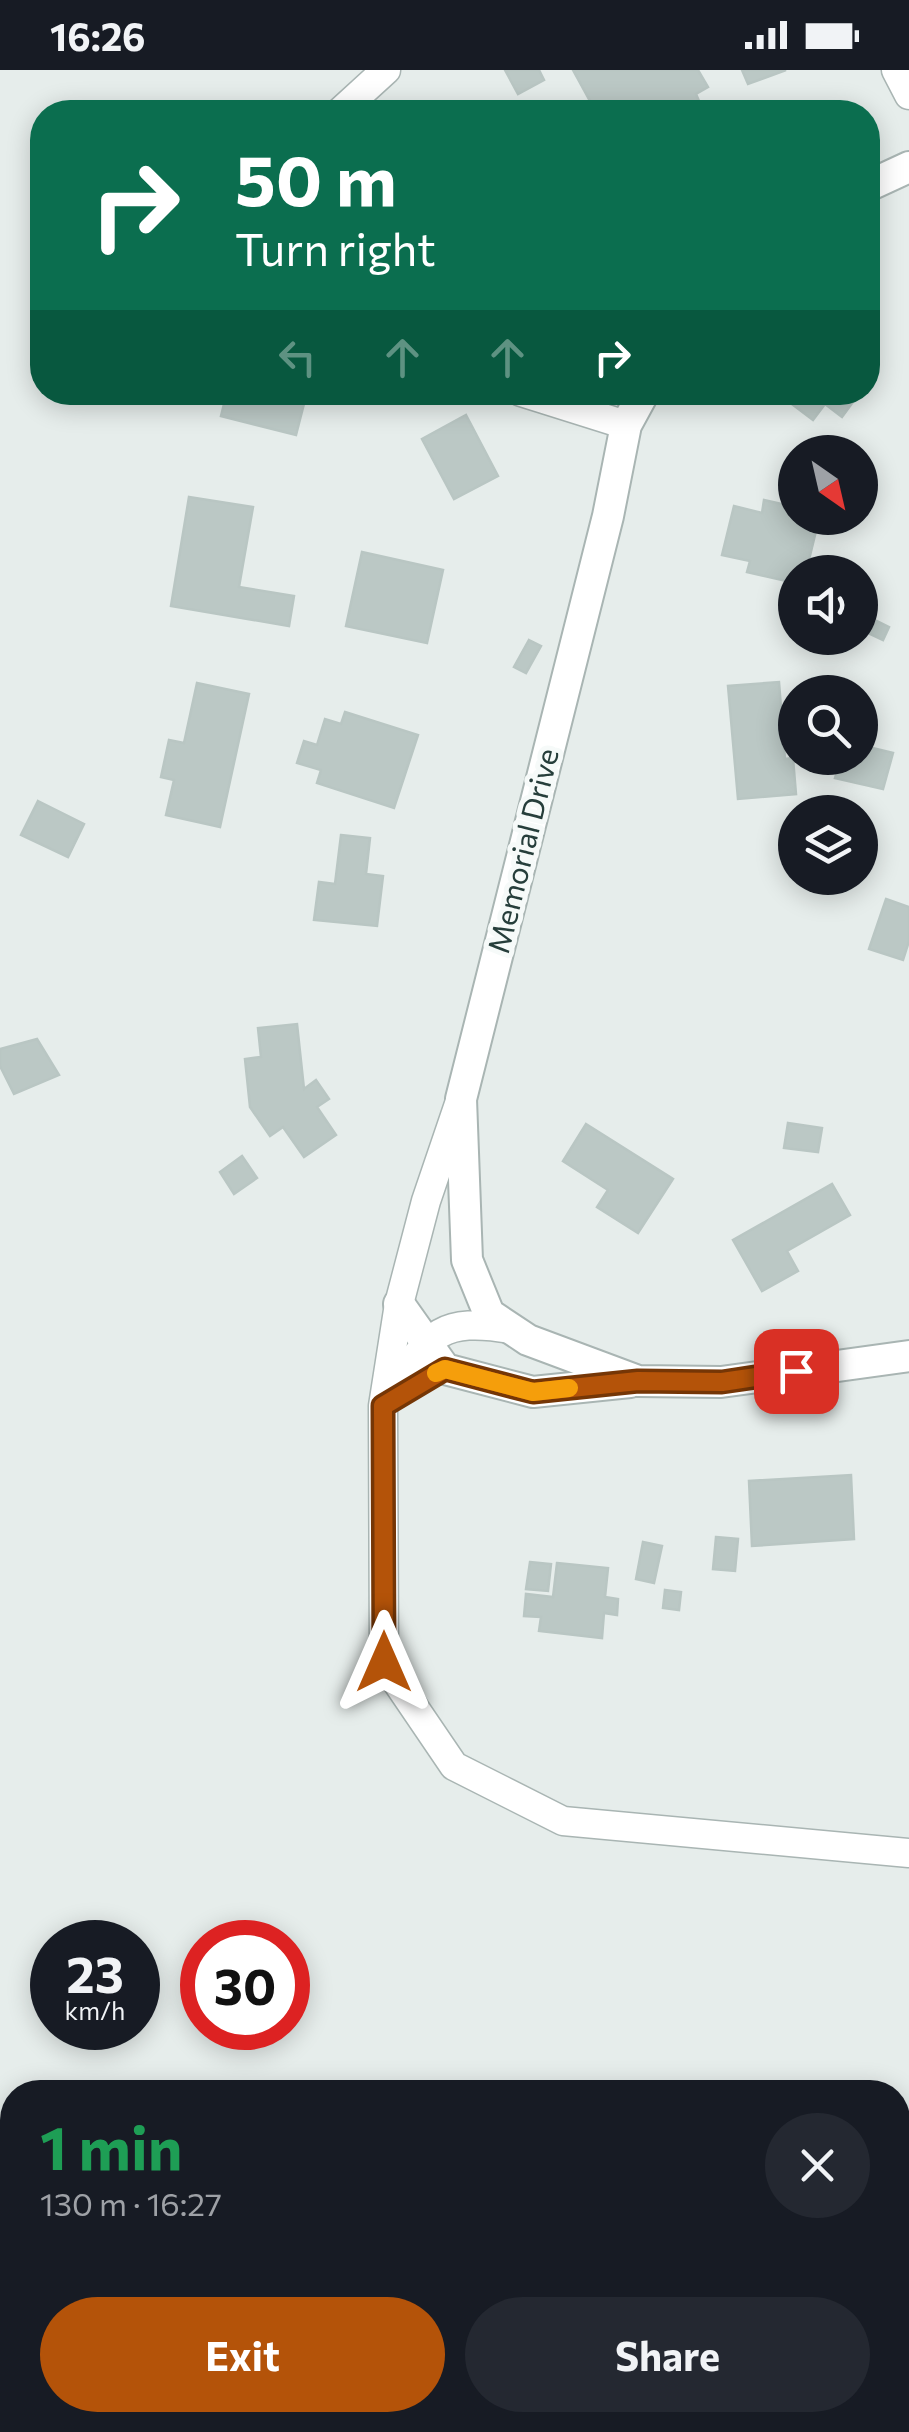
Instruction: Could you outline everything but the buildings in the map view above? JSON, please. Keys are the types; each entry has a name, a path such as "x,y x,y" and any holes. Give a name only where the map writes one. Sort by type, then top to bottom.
{"street":[{"path":"353,100 386,70"},
{"path":"896,70 909,96"},
{"path":"880,180 909,166"},
{"path":"562,405 626,425"},
{"name":"Memorial Drive","path":"500,1322 466,1260 460,1100 608,516 626,425 637,405"},
{"path":"460,1100 426,1201 399,1304 383,1406 384,1662 454,1766 563,1820 909,1853"},
{"path":"399,1304 445,1369 533,1392 638,1381 722,1382 909,1356"},
{"path":"383,1406 425,1342 469,1322 500,1322 528,1340 638,1381"},
{"path":"383,1406 445,1369"}],"slow traffic":[{"path":"436,1373 445,1369 533,1392 569,1388"}],"route":[{"path":"384,1662 383,1406 410,1386 445,1369 533,1392 638,1381 722,1382 796,1371"}]}
